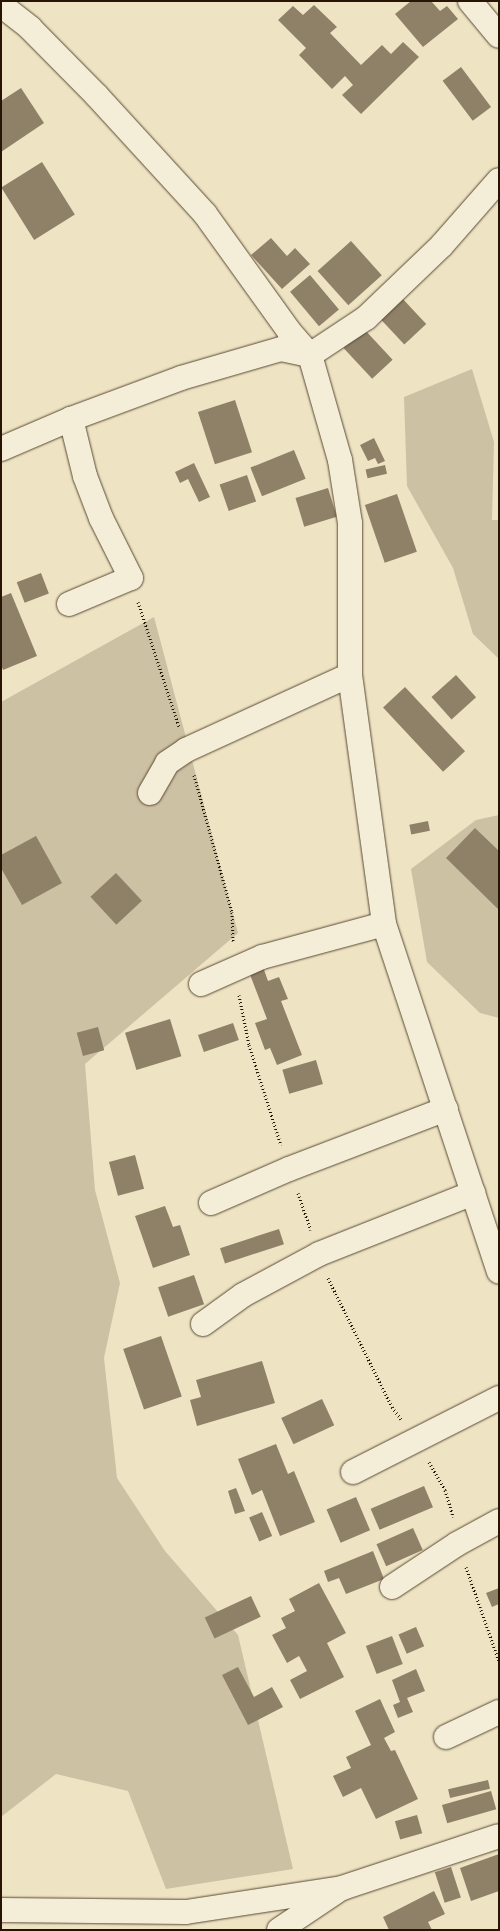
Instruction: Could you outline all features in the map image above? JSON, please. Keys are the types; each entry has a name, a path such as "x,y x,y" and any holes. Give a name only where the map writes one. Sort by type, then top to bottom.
{"street":[{"path":"470,1 499,36"},
{"path":"1,5 30,28 97,96 205,214 289,331 310,355 340,460 350,523 350,675 384,924 499,1271"},
{"path":"1,449 70,418 181,378 281,349 310,355 366,318 442,245 499,180"},
{"path":"69,604 131,578 101,518 85,476 70,418"},
{"path":"150,793 167,763 186,750 350,675"},
{"path":"200,984 262,957 384,924"},
{"path":"211,1203 290,1169 446,1110"},
{"path":"203,1324 243,1296 319,1254 473,1193"},
{"path":"353,1472 499,1398"},
{"path":"392,1586 458,1544 499,1521"},
{"path":"446,1737 499,1712"},
{"path":"1,1910 186,1912 342,1888 499,1836"},
{"path":"279,1930 342,1888"}],"path":[{"path":"131,578 207,816 232,912 233,968 249,1045 290,1169 331,1287 392,1406 416,1440 445,1490 451,1507 458,1544 499,1660"}],"shaded area":[{"path":"472,369 494,442 492,520 499,520 499,659 473,634 453,568 407,486 404,397"},
{"path":"154,617 238,933 85,1064 95,1190 120,1283 104,1358 117,1478 165,1551 238,1635 293,1869 166,1889 128,1791 56,1774 1,1817 1,702"},
{"path":"499,815 499,1018 480,1013 427,962 411,869 476,820"}],"building":[{"path":"411,1 431,1 440,11 447,6 458,19 423,47 395,14"},
{"path":"314,5 337,27 330,33 361,65 382,45 391,54 403,42 419,57 361,114 342,95 353,85 345,76 332,89 299,55 306,48 278,20 293,6 303,15"},
{"path":"461,67 491,107 473,121 443,81"},
{"path":"21,88 44,123 1,152 1,101"},
{"path":"42,162 75,215 34,240 1,187"},
{"path":"271,238 287,256 295,248 310,264 282,289 251,255"},
{"path":"351,241 382,275 348,305 318,271"},
{"path":"310,275 339,309 319,326 290,292"},
{"path":"401,297 426,324 404,345 379,317"},
{"path":"364,329 393,360 372,379 344,348"},
{"path":"235,400 252,452 215,464 198,412"},
{"path":"374,438 385,461 378,464 375,458 368,461 360,445"},
{"path":"294,450 306,479 262,496 250,468"},
{"path":"194,463 210,497 199,502 188,479 180,483 175,472"},
{"path":"385,465 387,474 368,478 366,469"},
{"path":"247,475 256,501 229,511 220,484"},
{"path":"328,488 337,517 304,527 295,498"},
{"path":"397,494 417,552 385,563 365,505"},
{"path":"41,573 49,594 25,603 17,582"},
{"path":"11,593 37,656 3,670 1,665 1,597"},
{"path":"456,675 476,697 452,719 431,697"},
{"path":"405,687 465,751 443,772 383,707"},
{"path":"428,821 430,831 411,834 409,825"},
{"path":"475,828 499,851 499,910 446,858"},
{"path":"36,836 62,883 22,905 1,868 1,855"},
{"path":"116,873 142,901 116,925 90,897"},
{"path":"263,967 268,981 279,977 288,999 281,1001 302,1055 277,1065 270,1048 265,1050 255,1023 267,1019 249,972"},
{"path":"170,1019 181,1056 136,1070 125,1033"},
{"path":"233,1023 239,1040 204,1052 198,1035"},
{"path":"98,1027 104,1050 83,1056 77,1033"},
{"path":"316,1060 323,1084 289,1094 282,1070"},
{"path":"135,1155 144,1189 118,1196 109,1162"},
{"path":"165,1206 173,1227 180,1225 190,1255 153,1268 135,1216"},
{"path":"279,1229 284,1244 225,1263 220,1248"},
{"path":"194,1275 204,1304 168,1317 158,1287"},
{"path":"161,1336 182,1397 144,1410 123,1349"},
{"path":"262,1361 275,1403 197,1426 190,1400 201,1397 196,1380"},
{"path":"322,1399 334,1425 293,1444 281,1418"},
{"path":"276,1444 288,1474 294,1471 315,1522 280,1536 262,1490 252,1495 238,1459"},
{"path":"424,1486 433,1507 380,1530 371,1509"},
{"path":"236,1488 245,1511 235,1514 228,1491"},
{"path":"356,1497 370,1530 341,1543 327,1510"},
{"path":"262,1512 272,1536 259,1541 249,1517"},
{"path":"413,1528 423,1550 386,1566 376,1544"},
{"path":"373,1551 384,1579 346,1594 339,1578 328,1582 324,1571"},
{"path":"319,1583 346,1633 327,1643 344,1677 300,1699 290,1680 307,1671 299,1656 287,1663 272,1635 286,1628 281,1618 295,1611 289,1599"},
{"path":"499,1588 499,1604 492,1607 486,1593"},
{"path":"251,1596 261,1617 214,1638 205,1618"},
{"path":"416,1627 424,1646 407,1654 399,1634"},
{"path":"392,1636 403,1664 377,1674 366,1646"},
{"path":"238,1667 254,1697 272,1687 283,1707 248,1725 222,1675"},
{"path":"416,1669 425,1691 407,1698 413,1712 398,1718 393,1705 400,1702 392,1680"},
{"path":"380,1699 395,1732 384,1738 391,1751 395,1750 418,1799 376,1819 361,1788 343,1797 333,1776 351,1768 346,1757 371,1745 355,1711"},
{"path":"488,1780 490,1789 450,1798 448,1789"},
{"path":"491,1791 496,1809 447,1823 442,1805"},
{"path":"417,1815 422,1833 400,1840 395,1821"},
{"path":"499,1854 499,1891 471,1901 460,1868"},
{"path":"451,1867 461,1897 445,1903 435,1872"},
{"path":"434,1891 445,1914 428,1922 432,1930 389,1930 383,1917"}]}
